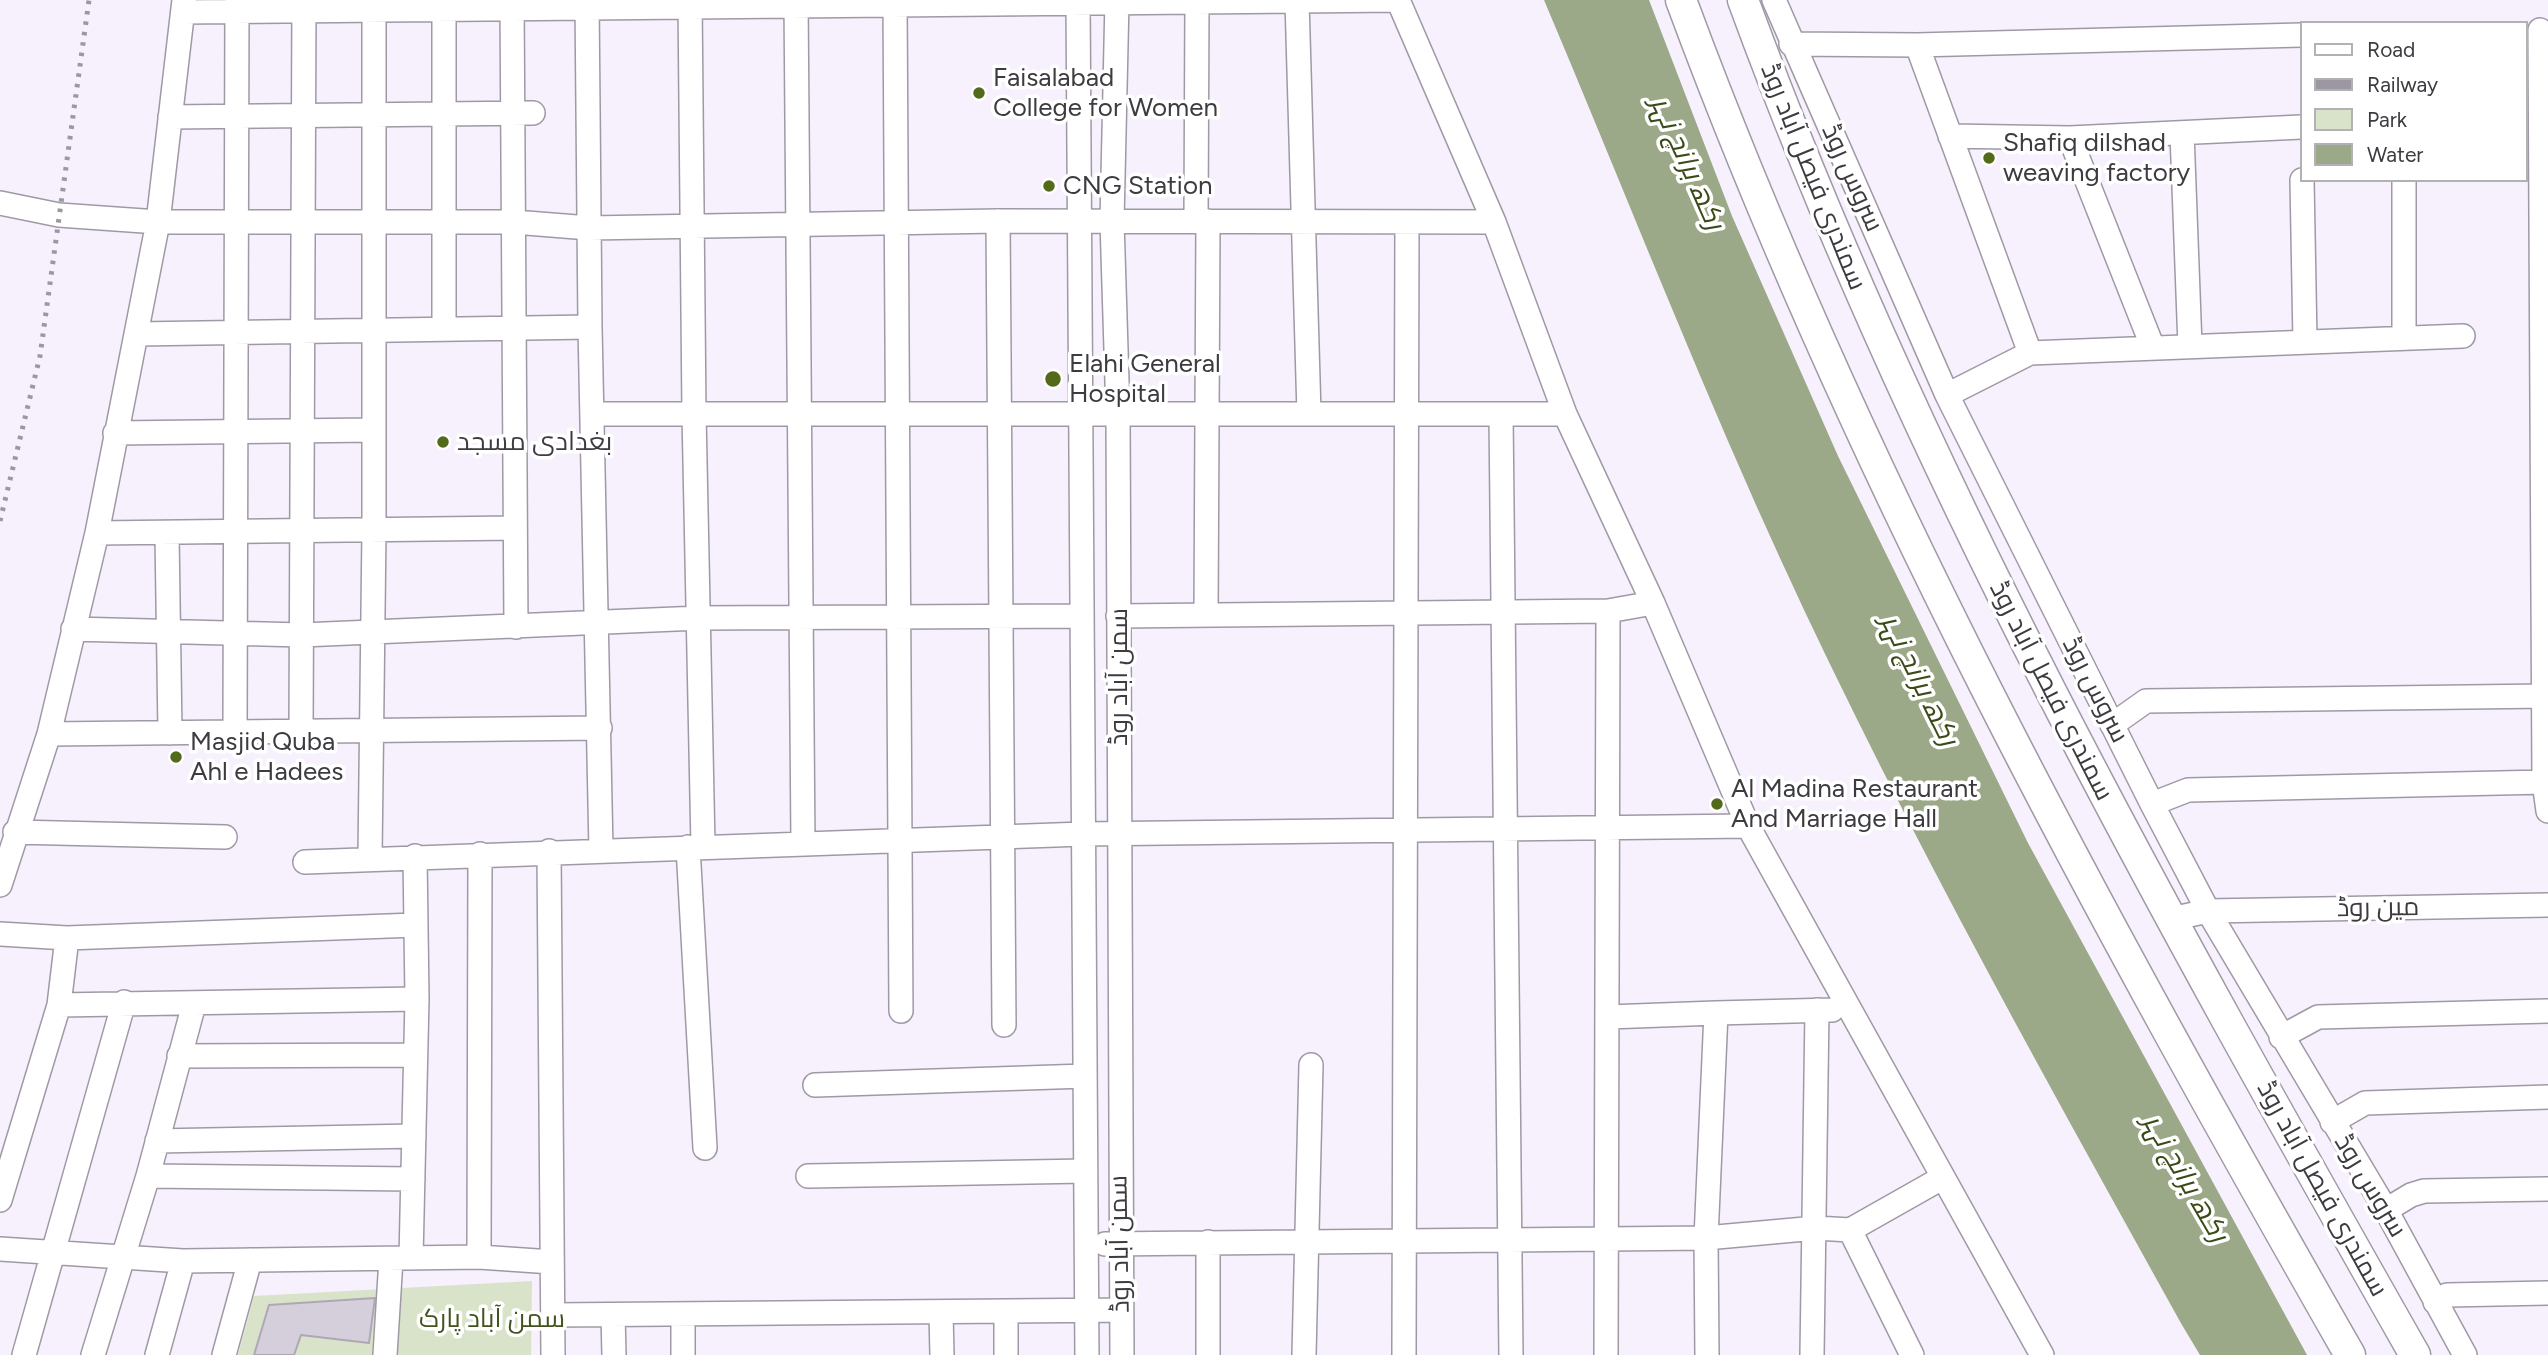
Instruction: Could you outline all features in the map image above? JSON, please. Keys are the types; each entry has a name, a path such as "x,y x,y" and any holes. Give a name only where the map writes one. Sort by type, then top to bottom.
{"main road":[{"path":"1681,0 1736,149 1865,442 1964,647 2122,947 2350,1355"},
{"name":"سمندری فیصل آباد روڈ","path":"1743,0 1790,128 1913,415 2016,626 2171,919 2415,1355"}],"street":[{"path":"0,885 49,734 97,533 158,222 184,6 1398,0 1494,222 1565,414 1653,603 1748,826 2042,1355"},
{"name":"سروس روڈ","path":"1774,0 1947,395 2152,804 2208,911 2386,1210 2465,1355"},
{"name":"سمن آباد روڈ","path":"1117,1 1112,221 1118,414 1122,1355"},
{"path":"1197,1 1206,414 1206,615"},
{"path":"1297,1 1309,414"},
{"name":"سمن آباد روڈ","path":"1077,2 1087,1355"},
{"path":"796,3 803,843"},
{"path":"895,3 901,1011"},
{"path":"587,4 590,327 601,850"},
{"path":"690,4 691,228 699,618 696,846 705,1148"},
{"path":"370,857 374,530 374,5"},
{"path":"444,5 444,329"},
{"path":"512,5 523,113 514,222 516,627"},
{"path":"235,732 237,6"},
{"path":"302,732 303,6"},
{"path":"2538,30 2545,286 2545,785 2548,811"},
{"path":"1791,44 1917,45 2300,36"},
{"path":"1917,45 2030,353"},
{"path":"170,117 523,113"},
{"path":"1950,136 2070,138 2300,127"},
{"path":"2182,133 2190,346"},
{"path":"2070,138 2153,348"},
{"path":"2302,182 2305,342"},
{"path":"2404,182 2404,338"},
{"path":"0,203 59,215 158,222 514,222 589,228 1077,220 1494,222"},
{"path":"999,221 1004,1025"},
{"path":"1404,1355 1407,222"},
{"path":"136,334 590,327"},
{"path":"1947,395 2030,353 2463,336"},
{"path":"593,414 1565,414"},
{"path":"1501,414 1512,1240 1511,1355"},
{"path":"115,433 372,430"},
{"path":"97,533 515,528"},
{"path":"167,534 170,733"},
{"path":"1118,616 1608,611 1653,603"},
{"path":"1606,1355 1608,611"},
{"path":"73,628 302,635 699,618 801,620 1003,615 1081,616"},
{"path":"2112,725 2146,701 2546,696"},
{"path":"49,734 600,728"},
{"path":"2152,804 2188,790 2545,785"},
{"path":"305,862 370,857 1120,833 1748,826"},
{"path":"15,832 225,836"},
{"path":"550,851 553,1355"},
{"path":"479,1257 480,854"},
{"path":"385,1355 413,1179 417,999 415,856"},
{"name":"مین روڈ","path":"2171,919 2208,911 2548,905"},
{"path":"0,934 67,938 415,925"},
{"path":"0,1200 59,1005 67,938"},
{"path":"59,1005 417,999"},
{"path":"24,1355 124,1002"},
{"path":"93,1355 148,1176 194,1004"},
{"path":"1608,1017 1849,1009"},
{"path":"1812,1355 1816,1228 1817,1010"},
{"path":"2281,1037 2318,1017 2548,1011"},
{"path":"1707,1355 1706,1238 1716,1013"},
{"path":"179,1056 414,1055"},
{"path":"1304,1355 1304,1242 1311,1065"},
{"path":"814,1085 1085,1076"},
{"path":"2332,1122 2365,1103 2548,1097"},
{"path":"157,1142 414,1136"},
{"path":"808,1176 1085,1171"},
{"path":"148,1176 413,1179"},
{"path":"1086,1244 1706,1238 1816,1228 1850,1230 1942,1178"},
{"path":"2386,1210 2411,1195 2424,1191 2548,1189"},
{"path":"1850,1230 1912,1355"},
{"path":"1208,1242 1208,1355"},
{"path":"0,1249 53,1255 183,1261 479,1257 552,1262"},
{"path":"224,1355 250,1260"},
{"path":"157,1355 183,1261"},
{"path":"2435,1302 2447,1295 2548,1293"},
{"path":"553,1315 1121,1310"},
{"path":"1006,1312 1006,1355"},
{"path":"941,1313 942,1355"},
{"path":"683,1314 683,1355"},
{"path":"613,1315 614,1355"}],"green space":[{"name":"سمن آباد پارک","path":"532,1281 531,1355 238,1355 254,1296"}],"water":[{"name":"رکھ برانچ نہر","path":"1544,0 1649,0 1732,216 1838,456 2028,843 2307,1355 2200,1355 2182,1325 1960,920 1854,714 1756,505"}],"building":[{"path":"375,1298 369,1343 301,1335 294,1355 254,1355 269,1305"}],"railway":[{"path":"0,521 40,356 89,0"}],"place":[{"name":"Faisalabad College for Women","path":"979,93"},
{"name":"Shafiq dilshad weaving factory","path":"1989,158"},
{"name":"CNG Station","path":"1049,186"},
{"name":"Elahi General Hospital","path":"1053,379"},
{"name":"بغدادی مسجد","path":"443,442"},
{"name":"Masjid Quba Ahl e Hadees","path":"176,757"},
{"name":"Al Madina Restaurant And Marriage Hall","path":"1717,804"}]}
